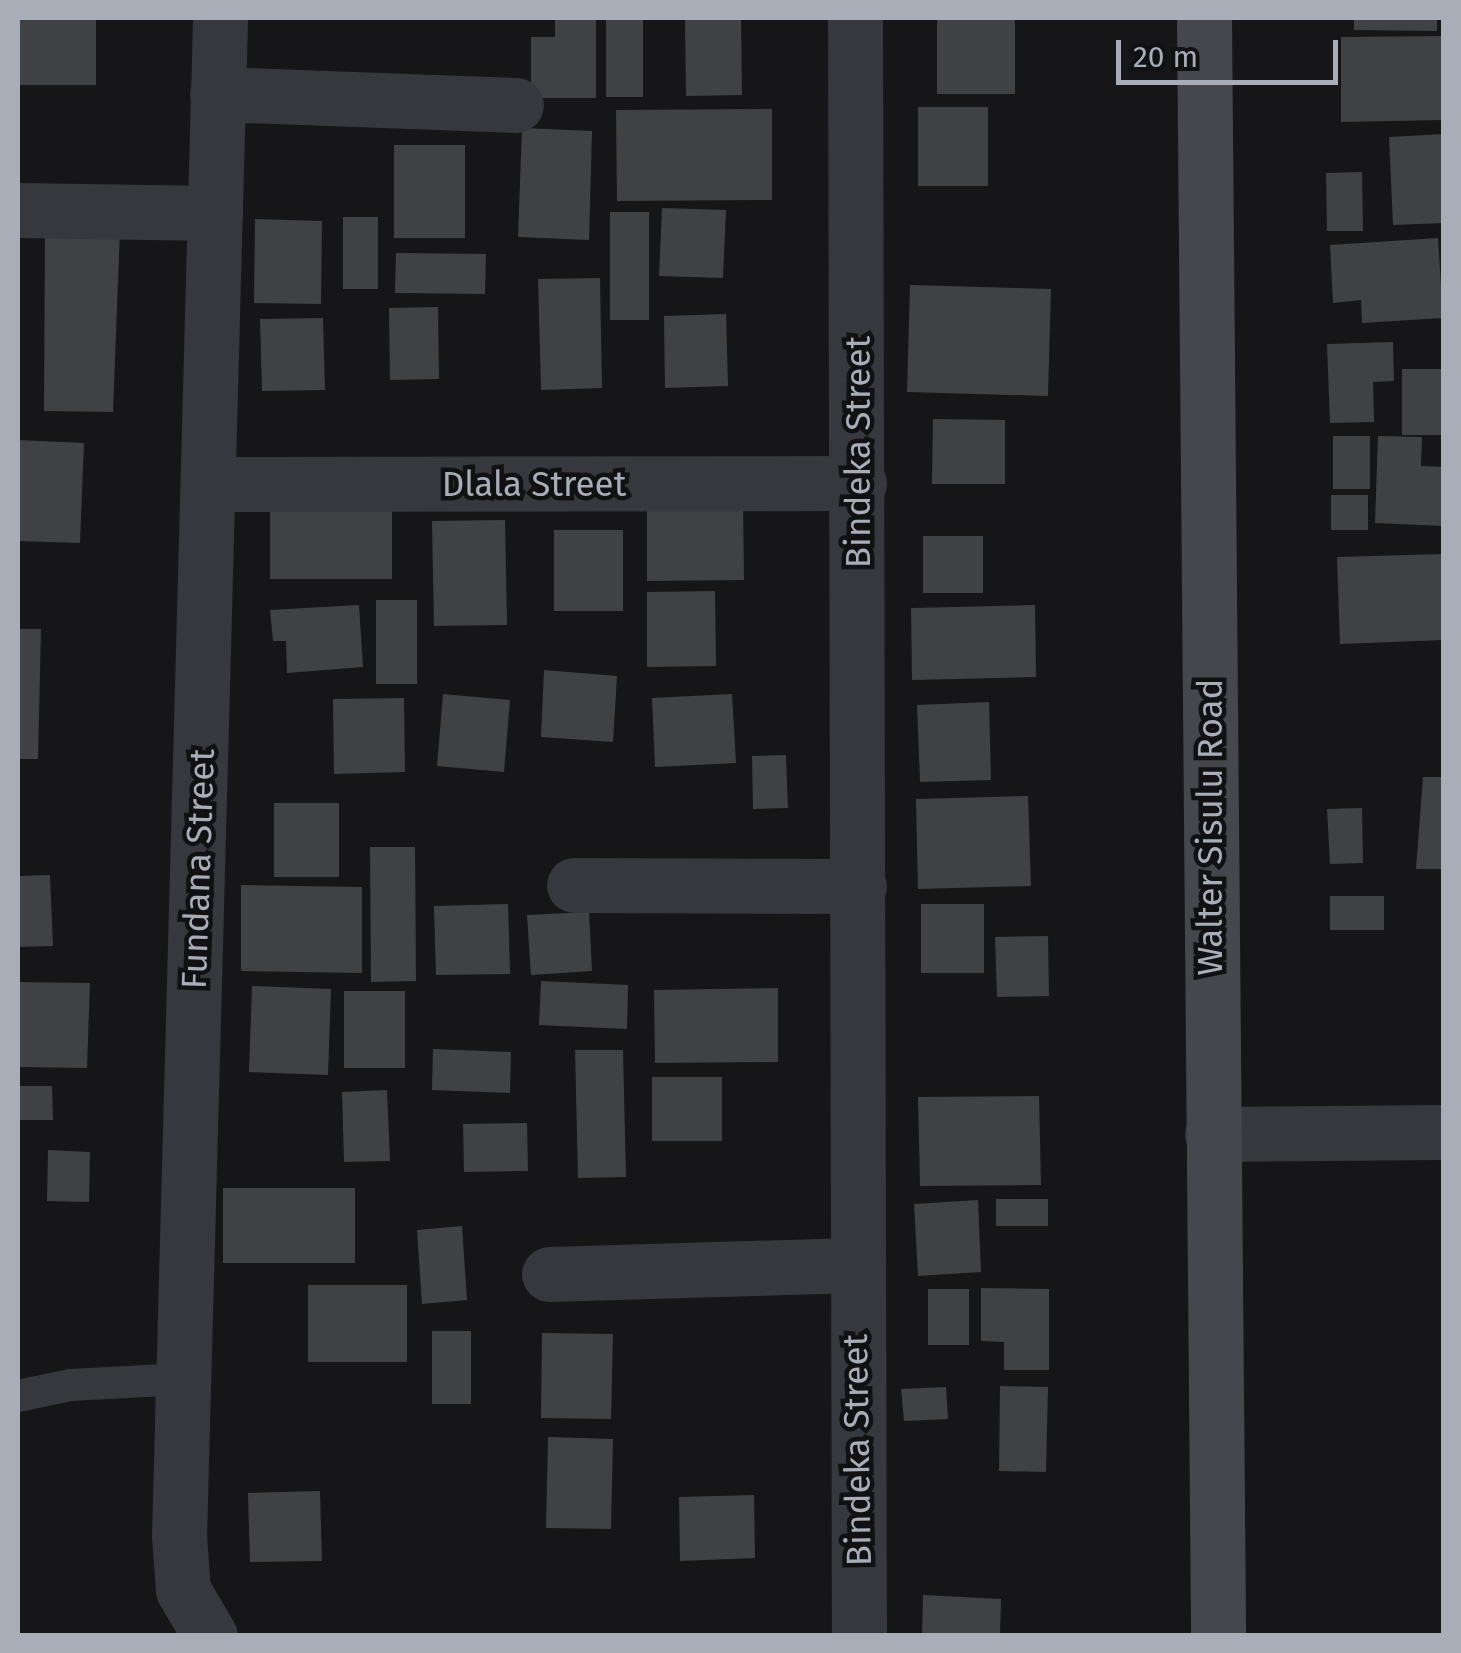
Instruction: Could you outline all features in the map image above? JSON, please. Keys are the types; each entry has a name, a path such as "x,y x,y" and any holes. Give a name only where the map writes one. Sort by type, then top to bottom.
{"street":[{"name":"Fundana Street","path":"210,1636 182,1590 179,1536 220,18"},
{"name":"Bindeka Street","path":"854,18 859,484 859,1636"},
{"name":"Walter Sisulu Road","path":"1204,18 1218,1636"},
{"path":"217,94 516,105"},
{"path":"18,210 214,213"},
{"name":"Dlala Street","path":"208,484 859,484"},
{"path":"574,885 859,886"},
{"path":"1212,1134 1444,1132"},
{"path":"549,1274 856,1264"}],"lane":[{"path":"18,1396 70,1385 184,1378"}],"building":[{"path":"18,18 96,18 96,85 18,85"},
{"path":"555,18 596,18 596,98 531,98 531,37 555,37"},
{"path":"606,18 643,18 643,97 606,97"},
{"path":"741,18 742,95 686,96 685,19"},
{"path":"937,18 1015,18 1015,94 937,94"},
{"path":"1354,18 1437,18 1437,31 1354,30"},
{"path":"1444,36 1444,120 1341,122 1341,37"},
{"path":"918,107 988,107 988,186 918,186"},
{"path":"772,109 772,200 617,201 616,110"},
{"path":"522,128 592,131 589,240 518,237"},
{"path":"1444,134 1444,223 1393,225 1389,137"},
{"path":"394,145 465,145 465,238 394,238"},
{"path":"1362,172 1363,231 1327,231 1326,173"},
{"path":"662,208 726,210 723,278 659,276"},
{"path":"610,212 649,212 649,320 610,320"},
{"path":"343,217 378,217 378,289 343,289"},
{"path":"255,219 322,221 321,304 254,303"},
{"path":"45,229 120,229 113,412 44,411"},
{"path":"1438,238 1443,318 1362,323 1361,300 1333,303 1330,245"},
{"path":"396,253 486,254 485,294 395,293"},
{"path":"600,278 602,388 541,390 538,279"},
{"path":"910,285 1051,289 1048,396 907,392"},
{"path":"438,307 439,379 390,380 389,308"},
{"path":"726,314 728,386 665,388 664,316"},
{"path":"323,318 325,390 262,391 260,319"},
{"path":"1393,342 1394,381 1373,382 1374,422 1330,423 1327,344"},
{"path":"1402,369 1441,369 1441,435 1402,435"},
{"path":"933,419 1005,420 1005,484 932,484"},
{"path":"1333,436 1370,436 1370,489 1333,489"},
{"path":"1378,436 1422,437 1421,466 1444,467 1444,526 1375,523"},
{"path":"18,440 84,443 80,543 18,541"},
{"path":"1331,495 1368,495 1368,530 1331,530"},
{"path":"270,502 392,502 392,579 270,579"},
{"path":"743,504 744,580 647,581 647,505"},
{"path":"505,520 507,625 434,626 432,521"},
{"path":"554,530 623,530 623,611 554,611"},
{"path":"923,536 983,536 983,593 923,593"},
{"path":"1444,554 1444,640 1340,644 1337,557"},
{"path":"715,591 716,666 647,667 647,592"},
{"path":"376,600 417,600 417,684 376,684"},
{"path":"359,605 363,667 287,673 286,641 273,641 270,610"},
{"path":"1035,605 1036,677 912,680 911,608"},
{"path":"18,629 41,629 38,759 18,759"},
{"path":"544,670 617,676 613,742 541,737"},
{"path":"443,694 510,700 504,772 437,766"},
{"path":"732,694 736,763 655,767 652,698"},
{"path":"404,698 405,772 334,774 333,699"},
{"path":"989,702 991,780 920,782 917,705"},
{"path":"786,755 788,808 753,809 752,756"},
{"path":"1423,777 1444,777 1444,869 1416,869"},
{"path":"1028,796 1031,886 918,889 916,799"},
{"path":"274,803 339,803 339,877 274,877"},
{"path":"1362,808 1363,863 1330,864 1327,809"},
{"path":"370,847 415,847 416,981 371,982"},
{"path":"50,875 53,946 18,947 18,876"},
{"path":"241,885 362,887 362,973 241,971"},
{"path":"1330,896 1384,896 1384,930 1330,930"},
{"path":"508,904 510,974 436,975 434,906"},
{"path":"921,904 984,904 984,973 921,973"},
{"path":"589,912 592,971 531,975 527,915"},
{"path":"1048,936 1049,996 997,997 995,937"},
{"path":"541,981 628,985 627,1029 539,1025"},
{"path":"18,982 90,983 87,1068 18,1067"},
{"path":"252,986 331,989 328,1075 249,1072"},
{"path":"778,988 778,1062 655,1063 654,990"},
{"path":"344,991 405,991 405,1068 344,1068"},
{"path":"433,1049 511,1052 510,1093 432,1090"},
{"path":"575,1050 623,1050 626,1177 578,1178"},
{"path":"652,1077 722,1077 722,1141 652,1141"},
{"path":"18,1086 52,1086 53,1120 18,1120"},
{"path":"387,1090 390,1161 344,1162 342,1092"},
{"path":"1039,1096 1041,1185 920,1186 918,1097"},
{"path":"527,1123 528,1171 464,1172 463,1124"},
{"path":"48,1150 90,1152 89,1202 47,1201"},
{"path":"223,1188 355,1188 355,1263 223,1263"},
{"path":"996,1199 1048,1199 1048,1226 996,1226"},
{"path":"978,1200 981,1272 918,1276 914,1204"},
{"path":"462,1226 467,1300 422,1304 417,1230"},
{"path":"308,1285 407,1285 407,1362 308,1362"},
{"path":"981,1288 1049,1289 1049,1370 1004,1370 1004,1342 981,1341"},
{"path":"928,1289 969,1289 969,1345 928,1345"},
{"path":"432,1331 471,1331 471,1404 432,1404"},
{"path":"542,1333 613,1334 611,1419 541,1418"},
{"path":"1000,1386 1048,1387 1046,1472 999,1471"},
{"path":"946,1387 948,1419 904,1421 901,1389"},
{"path":"548,1437 613,1439 611,1529 546,1528"},
{"path":"320,1491 322,1561 250,1562 248,1493"},
{"path":"754,1495 755,1558 680,1561 679,1497"},
{"path":"923,1595 1001,1599 1000,1636 922,1636"}]}
